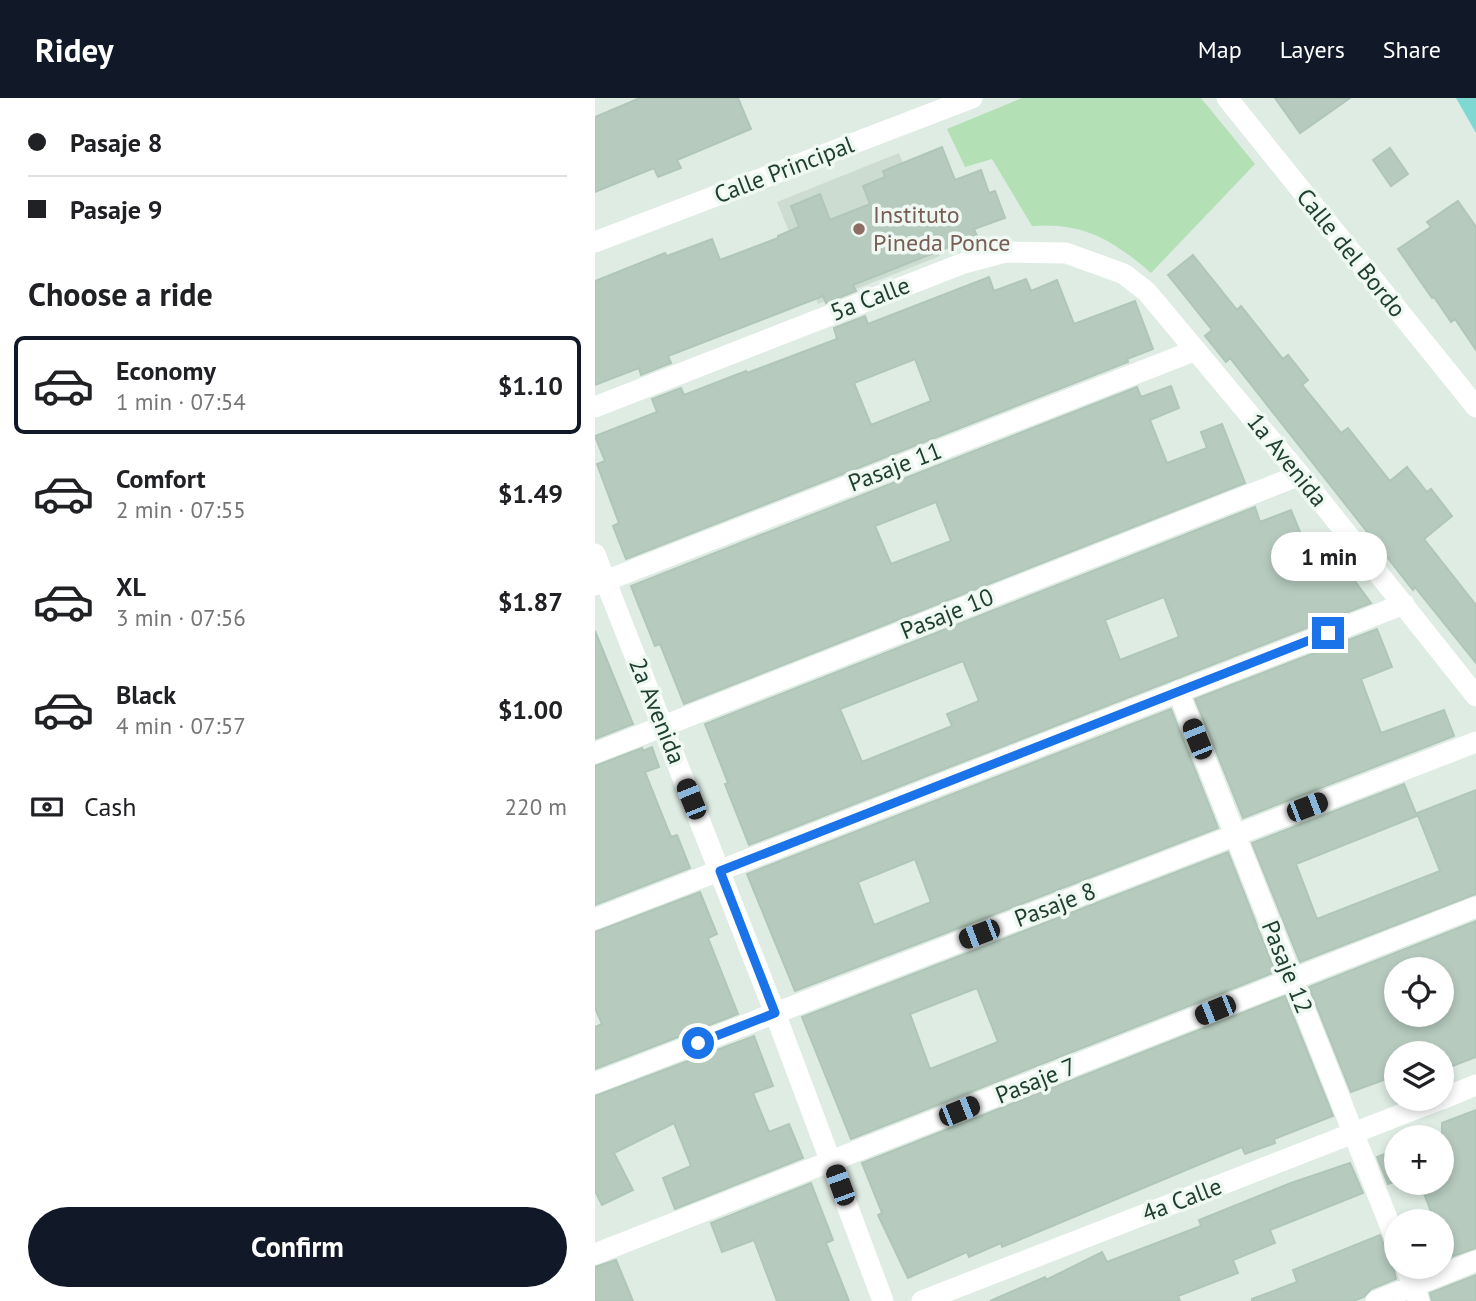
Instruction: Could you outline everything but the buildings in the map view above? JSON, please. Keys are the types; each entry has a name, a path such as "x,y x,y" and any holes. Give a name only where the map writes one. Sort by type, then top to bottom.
{"street":[{"name":"Calle del Bordo","path":"1227,98 1476,407"},
{"name":"Calle Principal","path":"595,242 957,101"},
{"name":"5a Calle","path":"595,407 964,263 1005,252 1066,253 1124,274 1147,292"},
{"name":"1a Avenida","path":"1147,292 1300,475 1476,696"},
{"name":"Pasaje 11","path":"600,583 1196,350"},
{"name":"Pasaje 10","path":"595,753 1300,475"},
{"name":"2a Avenida","path":"595,554 600,583 663,727 720,871 883,1301"},
{"path":"595,919 1404,604"},
{"name":"Pasaje 12","path":"1178,691 1384,1210"},
{"name":"Pasaje 8","path":"595,1083 1476,742"},
{"name":"Pasaje 7","path":"595,1254 1476,907"},
{"name":"4a Calle","path":"1454,1094 1476,1085"},
{"name":"4a Calle","path":"922,1301 1411,1111"},
{"path":"1376,1301 1476,1261"}],"shaded area":[{"name":"Instituto Pineda Ponce","path":"899,153 940,256 818,304 777,202"}],"green space":[{"path":"1022,98 1201,98 1255,164 1151,273 1124,251 1082,230 1032,226 992,159 965,167 947,129"}],"water":[{"path":"1456,98 1476,98 1476,133"}],"place":[{"name":"Instituto Pineda Ponce","path":"859,229"}],"route":[{"path":"698,1043 775,1013 720,871 1328,633"}]}
